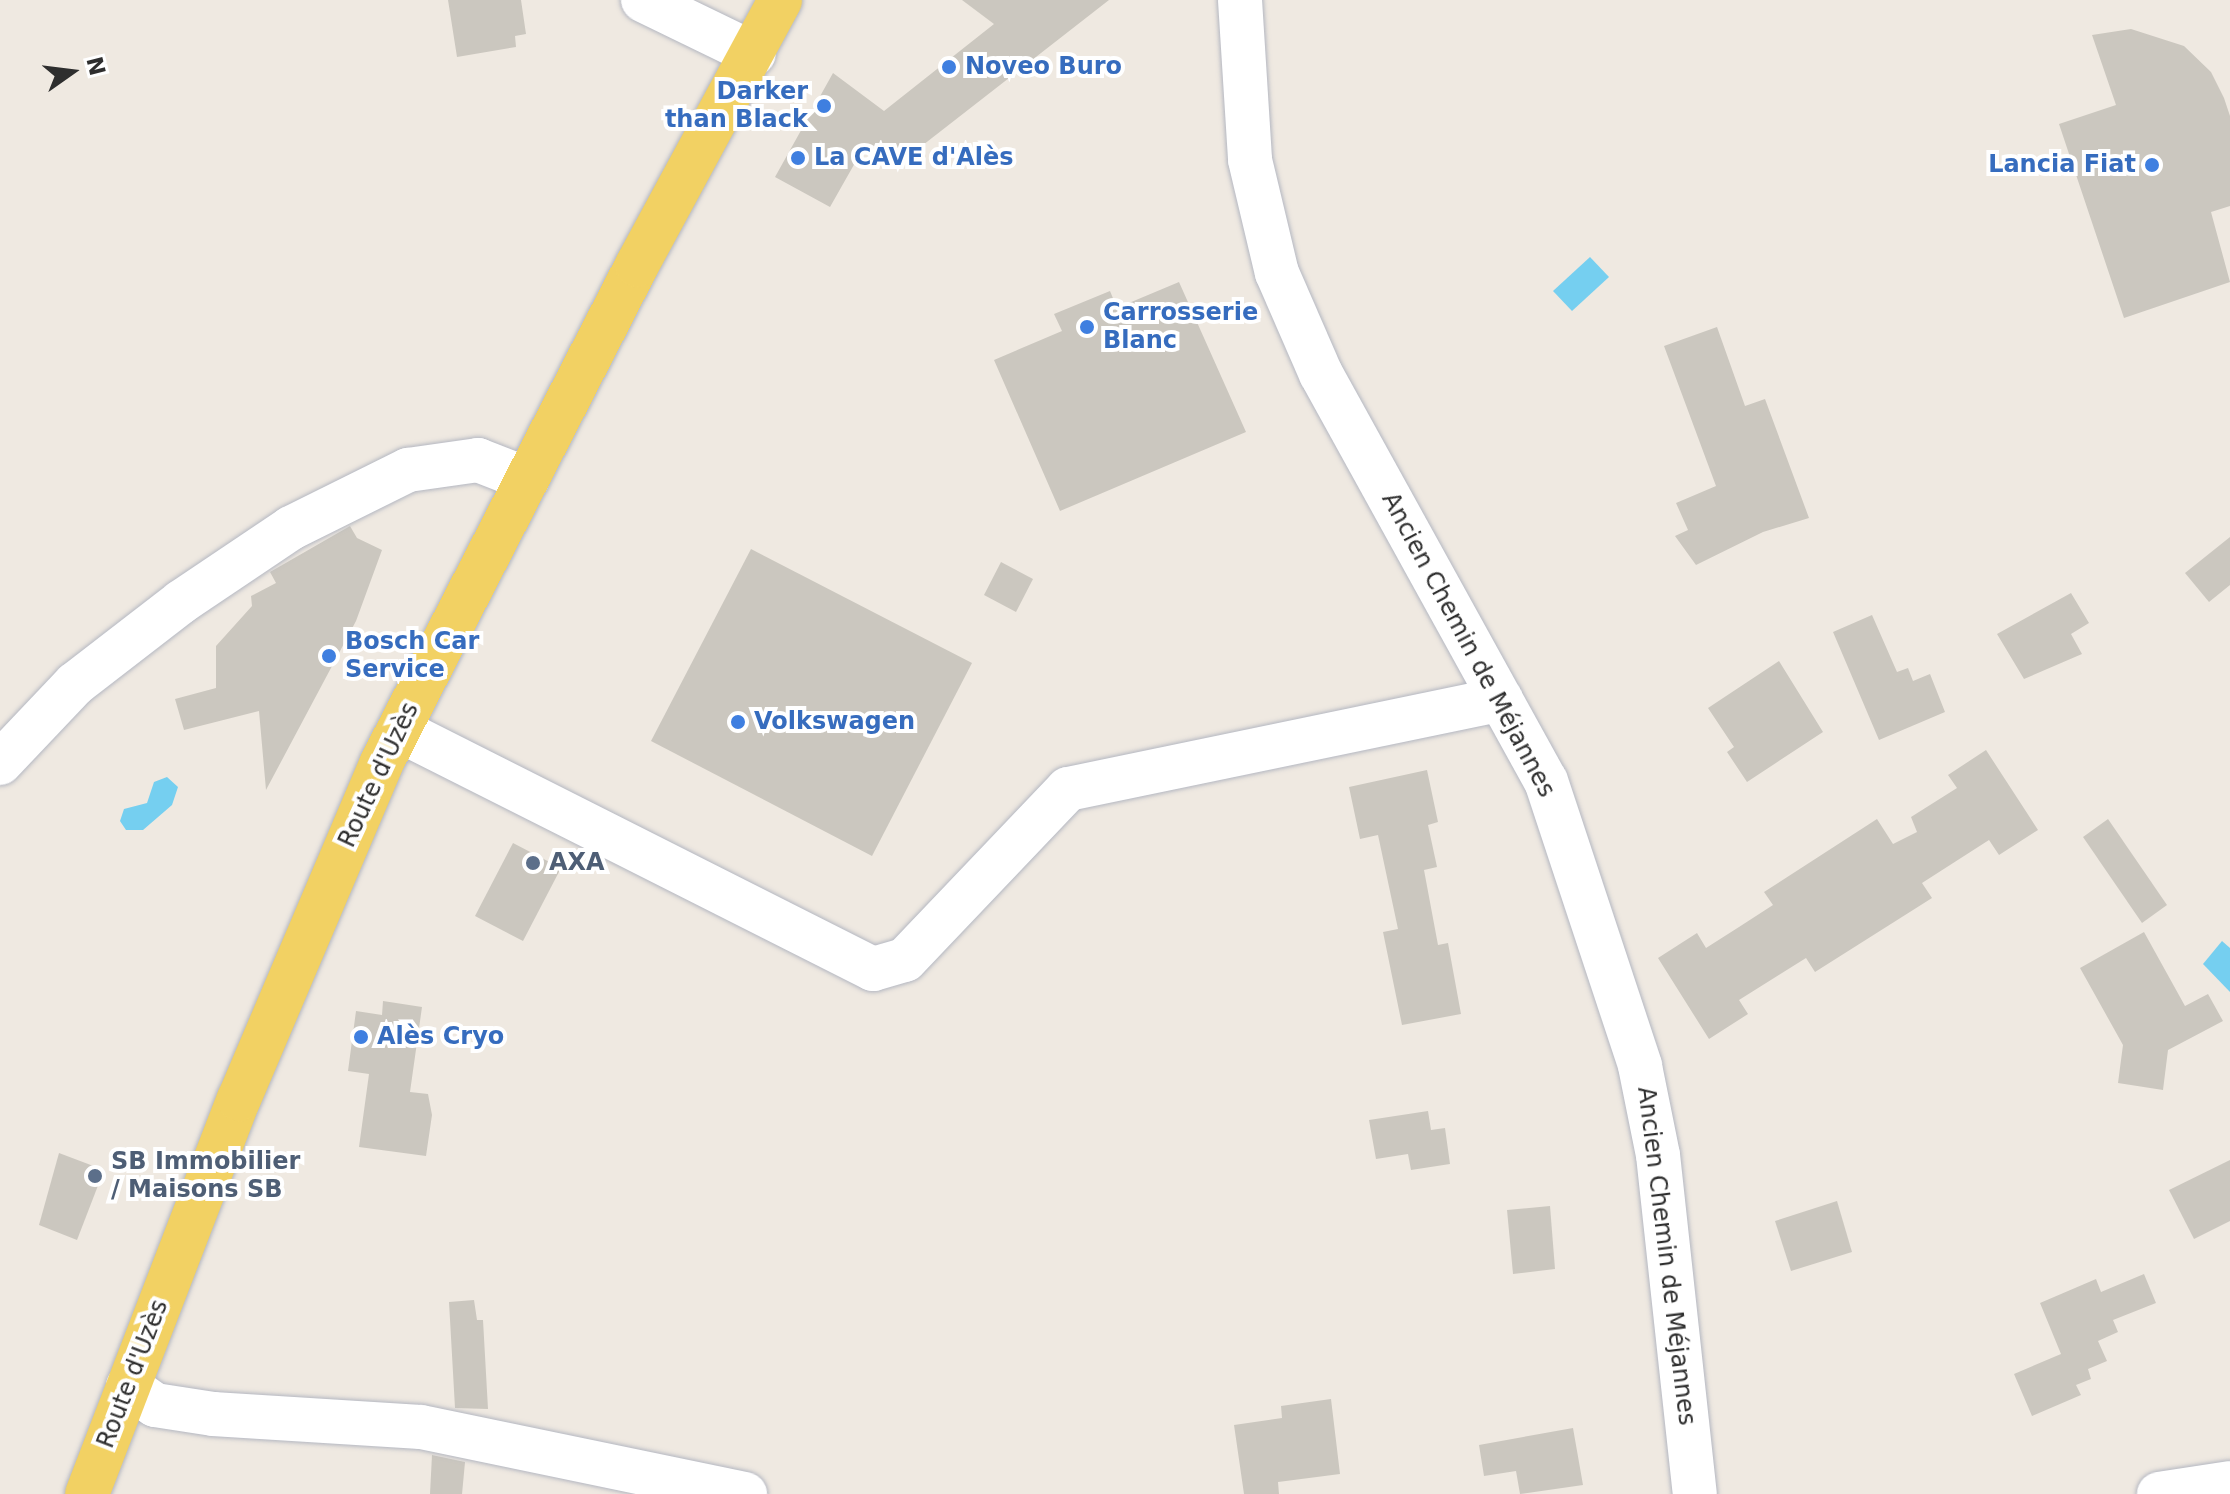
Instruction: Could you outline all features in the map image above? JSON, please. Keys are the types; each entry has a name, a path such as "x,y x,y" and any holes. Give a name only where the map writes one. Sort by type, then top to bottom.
{"main road":[{"name":"Route d'Uzès","path":"87,1494 245,1085 399,730 527,479 780,0"}],"street":[{"path":"643,0 754,54"},
{"name":"Ancien Chemin de Méjannes","path":"1240,0 1250,160 1277,273 1321,374 1546,781 1640,1066 1658,1155 1695,1494"},
{"path":"0,763 75,684 181,602 291,528 408,470 478,460 527,479"},
{"path":"399,730 873,969 905,960 1068,789 1501,699"},
{"path":"128,1386 155,1405 213,1414 421,1427 745,1494"},
{"path":"2159,1494 2230,1483"}],"water":[{"path":"1590,257 1609,277 1572,311 1553,291"},
{"path":"167,777 178,787 172,805 143,830 126,830 120,821 124,809 147,803 154,782"},
{"path":"2222,941 2230,948 2230,992 2203,964"}],"building":[{"path":"448,0 521,0 526,34 515,36 516,47 457,57"},
{"path":"962,0 1109,0 896,166 864,147 830,207 775,177 833,73 884,111 994,24"},
{"name":"Lancia Fiat","path":"2131,29 2184,46 2211,72 2224,98 2230,116 2230,206 2211,212 2230,282 2124,318 2059,124 2116,105 2092,35"},
{"path":"1179,282 1246,432 1060,511 994,360 1062,331 1054,314 1110,291 1117,308"},
{"path":"1717,327 1745,406 1765,399 1809,518 1763,532 1696,565 1675,536 1688,530 1676,503 1716,486 1664,346"},
{"path":"350,526 357,538 382,550 356,621 266,790 259,711 184,730 175,699 216,688 216,646 252,606 251,596 276,583 270,572"},
{"path":"2230,537 2230,585 2209,602 2185,573"},
{"path":"751,549 972,663 872,856 651,741"},
{"path":"1001,562 1033,579 1016,612 984,595"},
{"path":"2071,593 2089,623 2071,634 2082,654 2024,679 1997,634"},
{"path":"1872,615 1897,672 1908,668 1913,681 1930,674 1945,712 1879,740 1833,632"},
{"path":"1779,661 1823,732 1747,782 1727,752 1734,747 1708,708"},
{"path":"1986,750 2038,830 1999,855 1989,840 1922,883 1932,898 1815,972 1806,958 1739,1000 1748,1014 1709,1039 1658,958 1697,933 1706,948 1773,905 1764,892 1877,819 1893,844 1917,832 1911,817 1957,788 1948,775"},
{"path":"1427,770 1438,822 1428,825 1437,867 1424,870 1438,945 1448,943 1461,1014 1402,1025 1383,932 1398,929 1378,835 1360,839 1349,787"},
{"path":"2108,819 2167,905 2142,923 2083,837"},
{"path":"513,843 561,868 523,941 475,916"},
{"path":"2144,932 2185,1006 2208,994 2223,1021 2168,1050 2163,1090 2118,1083 2123,1045 2080,968"},
{"path":"383,1001 422,1007 410,1092 428,1094 432,1115 426,1156 359,1147 369,1074 348,1071 356,1011 382,1015"},
{"path":"1428,1111 1431,1130 1445,1128 1450,1164 1411,1170 1408,1154 1376,1159 1369,1120"},
{"path":"59,1153 104,1170 77,1240 39,1225"},
{"path":"2230,1160 2230,1221 2194,1239 2169,1190"},
{"path":"1837,1201 1852,1252 1791,1271 1775,1221"},
{"path":"1550,1206 1555,1269 1513,1274 1507,1210"},
{"path":"2144,1274 2156,1303 2113,1320 2118,1332 2098,1341 2107,1361 2088,1369 2091,1379 2076,1385 2081,1395 2032,1416 2014,1374 2061,1354 2040,1303 2096,1279 2101,1292"},
{"path":"474,1300 477,1320 483,1320 488,1409 455,1408 449,1302"},
{"path":"1331,1399 1340,1474 1278,1482 1279,1494 1244,1494 1234,1425 1282,1418 1281,1406"},
{"path":"1573,1428 1583,1485 1520,1494 1516,1471 1484,1476 1479,1445"},
{"path":"432,1455 465,1462 462,1494 430,1494"}],"place":[{"name":"Noveo Buro","path":"949,67"},
{"name":"Darker than Black","path":"824,106"},
{"name":"La CAVE d'Alès","path":"798,158"},
{"name":"Lancia Fiat","path":"2152,165"},
{"name":"Carrosserie Blanc","path":"1087,327"},
{"name":"Bosch Car Service","path":"329,656"},
{"name":"Volkswagen","path":"738,722"},
{"name":"AXA","path":"533,863"},
{"name":"Alès Cryo","path":"361,1037"},
{"name":"SB Immobilier / Maisons SB","path":"95,1176"}]}
